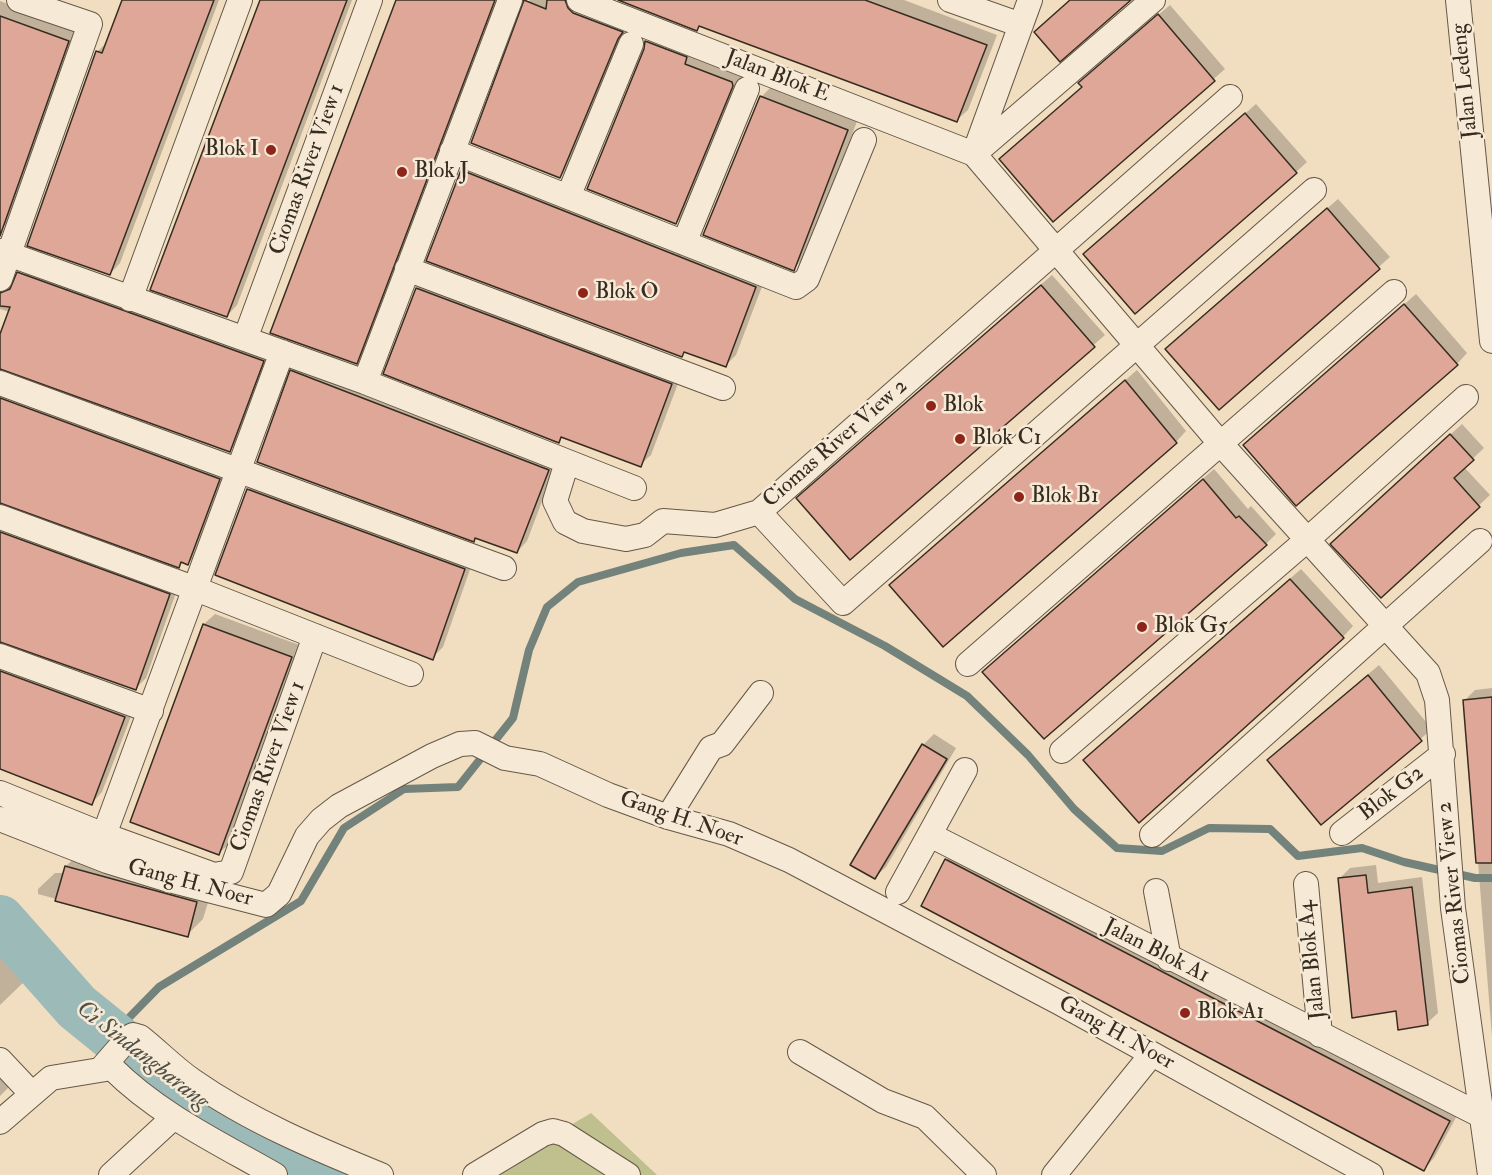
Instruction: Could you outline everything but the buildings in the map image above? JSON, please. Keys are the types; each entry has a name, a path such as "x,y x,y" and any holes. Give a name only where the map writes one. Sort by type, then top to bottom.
{"street":[{"path":"0,279 5,253 90,24 19,0"},
{"path":"130,299 240,0"},
{"name":"Ciomas River View 1","path":"245,339 370,0"},
{"path":"365,382 510,0"},
{"name":"Jalan Blok E","path":"579,0 974,154"},
{"path":"950,0 1021,25"},
{"path":"974,154 1030,0"},
{"path":"974,154 1153,0"},
{"name":"Jalan Ledeng","path":"1458,0 1492,341"},
{"path":"568,197 631,44"},
{"path":"684,243 747,89"},
{"name":"Ciomas River View 2","path":"1230,97 759,512 843,603 1314,190"},
{"path":"452,151 796,287 807,279 864,140"},
{"name":"Ciomas River View 2","path":"974,154 1220,443 1428,673 1437,700 1443,754 1453,908 1490,1175"},
{"path":"5,253 365,382 634,488"},
{"path":"408,269 723,388"},
{"path":"968,664 1394,292"},
{"path":"104,835 282,352"},
{"path":"0,383 240,469 504,568"},
{"path":"1062,751 1307,540 1466,397"},
{"path":"567,462 555,501 565,522 583,531 626,540 645,535 663,521 715,525 759,512"},
{"path":"0,517 196,589 411,674"},
{"path":"1152,835 1480,541"},
{"name":"Ciomas River View 1","path":"0,793 104,835 214,875 231,872 315,636"},
{"path":"0,656 151,711"},
{"path":"668,817 711,748 722,744 760,693"},
{"name":"Gang H. Noer","path":"0,819 108,861 169,880 266,905 279,894 307,836 321,820 339,806 432,756 460,744 475,743 505,758 540,764 608,795 668,817 729,834 789,860 1152,1054 1371,1175"},
{"name":"Blok G2","path":"1342,833 1443,754"},
{"path":"898,892 965,770"},
{"name":"Jalan Blok A1","path":"930,835 1480,1115"},
{"name":"Jalan Blok A4","path":"1306,884 1320,1035"},
{"path":"1156,891 1169,958"},
{"path":"0,1122 51,1078 107,1068 128,1038 133,1035 140,1037 193,1081 257,1119 331,1155 381,1175"},
{"path":"800,1052 882,1101 926,1117 984,1175"},
{"path":"1054,1175 1152,1054"},
{"path":"0,1060 32,1094"},
{"path":"107,1068 174,1117 275,1175"},
{"path":"111,1175 174,1117"},
{"path":"475,1175 543,1134 553,1131 564,1134 628,1175"}],"shaded area":[{"path":"591,1113 657,1175 487,1175"}],"waterway":[{"path":"112,1035 159,987 301,901 344,828 404,789 458,787 513,718 529,650 547,607 578,582 681,553 734,545 795,599 885,646 967,696 1028,755 1074,809 1117,848 1162,851 1209,828 1270,829 1298,856 1362,848 1404,862 1475,878 1492,878"},
{"name":"Ci Sindangbarang","path":"0,920 77,1007 198,1105 315,1165 340,1175"}],"place":[{"name":"Blok I","path":"271,150"},
{"name":"Blok J","path":"402,172"},
{"name":"Blok O","path":"583,293"},
{"name":"Blok","path":"931,406"},
{"name":"Blok C1","path":"960,439"},
{"name":"Blok B1","path":"1019,497"},
{"name":"Blok G5","path":"1142,627"},
{"name":"Blok A1","path":"1185,1013"}]}
